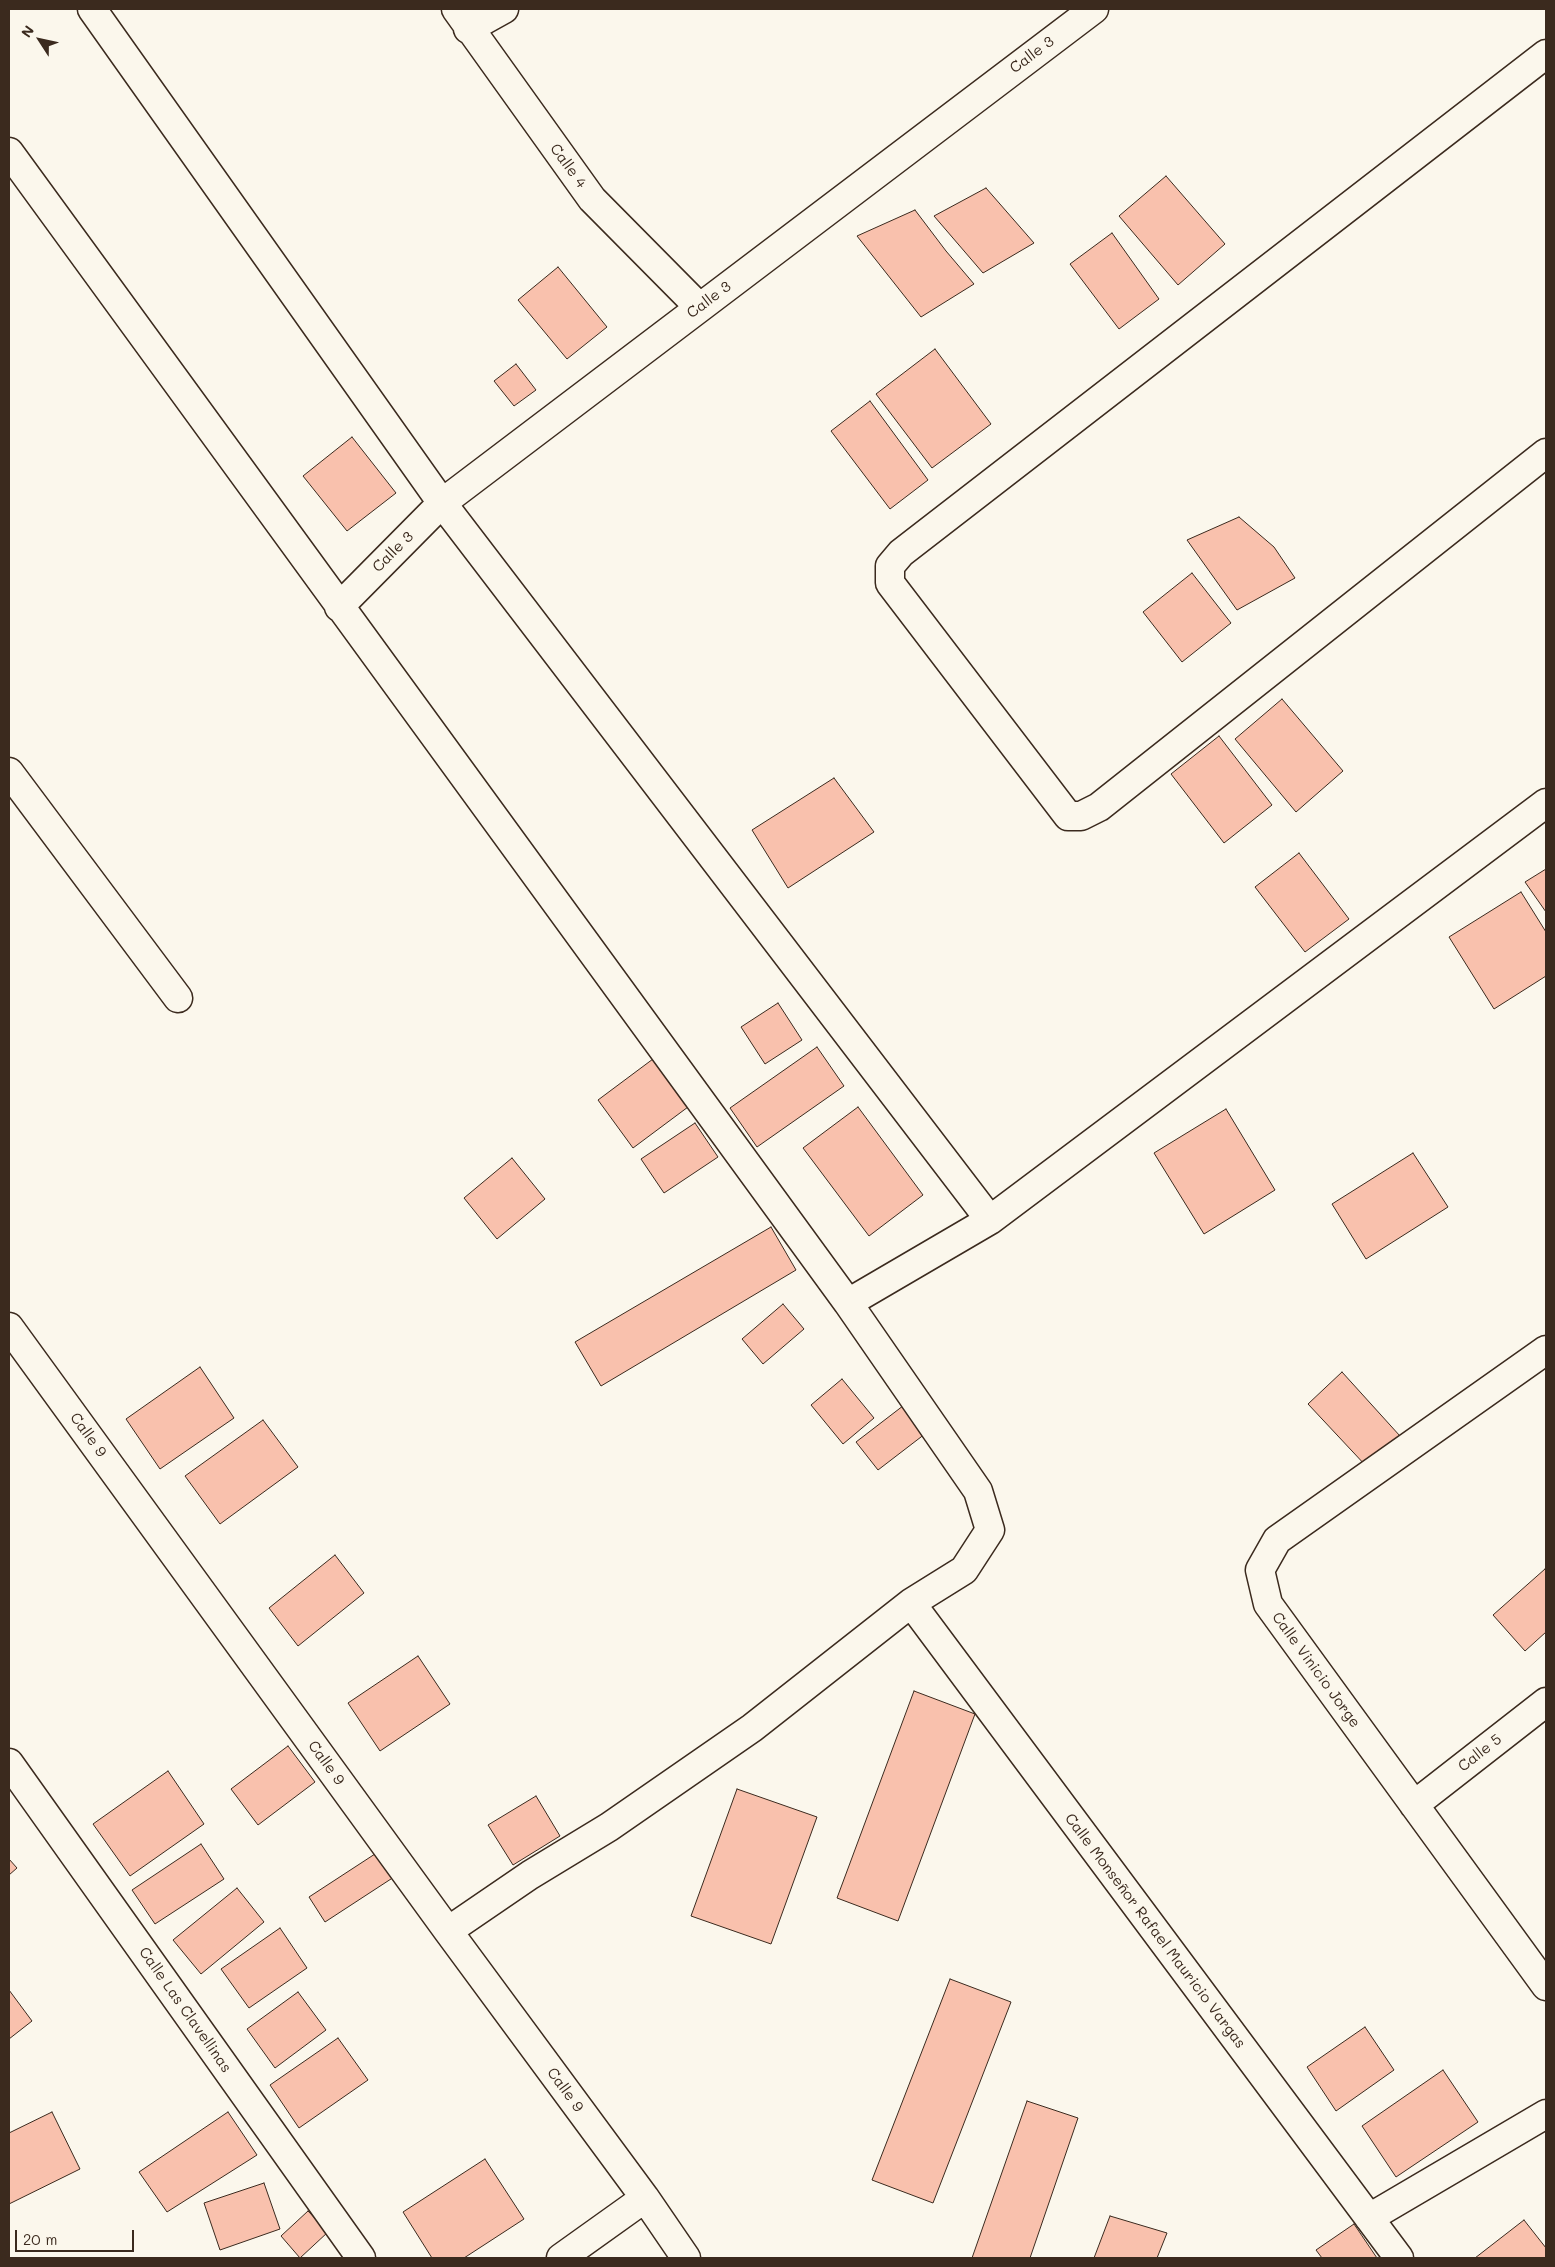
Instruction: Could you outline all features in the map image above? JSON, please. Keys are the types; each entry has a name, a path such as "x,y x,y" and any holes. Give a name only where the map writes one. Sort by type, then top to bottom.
{"street":[{"path":"92,9 442,502 990,1220"},
{"path":"462,19 504,9"},
{"name":"Calle 3","path":"339,607 442,502 1094,9"},
{"name":"Calle 4","path":"462,19 592,199 699,307"},
{"path":"1546,54 901,553 890,566 890,582 1068,816 1081,816 1099,807 1546,453"},
{"path":"9,152 848,1304 978,1490 990,1530 964,1570 912,1603 752,1728 609,1827 530,1876 448,1931"},
{"path":"9,772 178,998"},
{"path":"848,1304 990,1220 1546,803"},
{"name":"Calle 9","path":"9,1327 448,1931 645,2198 686,2258"},
{"name":"Calle Vinicio Jorge","path":"1546,1350 1277,1540 1260,1570 1268,1604 1546,1986"},
{"name":"Calle Monseñor Rafael Mauricio Vargas","path":"912,1603 1399,2258"},
{"name":"Calle 5","path":"1414,1805 1546,1702"},
{"name":"Calle Las Clavellinas","path":"9,1763 361,2258"},
{"path":"1369,2218 1546,2114"},
{"path":"561,2258 645,2198"}],"building":[{"path":"1166,176 1225,244 1178,285 1119,216"},
{"path":"986,188 1034,243 983,273 934,216"},
{"path":"915,210 974,284 921,317 857,236"},
{"path":"1112,233 1159,299 1119,329 1070,264"},
{"path":"558,267 607,327 567,359 518,300"},
{"path":"935,349 991,424 932,468 876,394"},
{"path":"516,364 536,390 514,406 494,381"},
{"path":"870,401 928,480 890,509 831,431"},
{"path":"352,437 396,493 347,531 303,476"},
{"path":"1239,517 1274,547 1295,578 1237,610 1187,540"},
{"path":"1192,573 1231,623 1182,662 1143,612"},
{"path":"1282,699 1343,771 1296,812 1235,739"},
{"path":"1219,736 1272,805 1224,843 1171,774"},
{"path":"834,778 874,832 788,888 752,830"},
{"path":"1299,853 1349,919 1305,952 1255,887"},
{"path":"1546,869 1546,912 1525,882"},
{"path":"1521,892 1546,932 1546,976 1494,1009 1449,937"},
{"path":"778,1003 802,1040 765,1064 741,1027"},
{"path":"817,1047 844,1086 757,1147 730,1108"},
{"path":"653,1059 688,1107 633,1148 598,1100"},
{"path":"858,1107 923,1195 869,1236 803,1148"},
{"path":"1226,1109 1275,1190 1204,1234 1154,1153"},
{"path":"695,1123 718,1157 664,1193 641,1159"},
{"path":"1413,1153 1448,1207 1366,1259 1332,1204"},
{"path":"512,1158 545,1199 497,1239 464,1198"},
{"path":"771,1227 796,1270 601,1386 575,1342"},
{"path":"783,1304 804,1329 763,1364 742,1339"},
{"path":"200,1367 234,1418 160,1469 126,1419"},
{"path":"1342,1372 1400,1436 1367,1467 1308,1404"},
{"path":"842,1379 874,1418 843,1444 811,1405"},
{"path":"912,1399 934,1427 878,1470 856,1442"},
{"path":"263,1420 298,1467 220,1524 185,1476"},
{"path":"335,1555 364,1593 298,1646 269,1608"},
{"path":"1545,1569 1546,1632 1525,1651 1493,1615"},
{"path":"418,1656 450,1704 380,1751 348,1703"},
{"path":"914,1691 975,1714 898,1921 837,1898"},
{"path":"288,1746 315,1782 258,1825 231,1789"},
{"path":"168,1771 204,1824 130,1876 93,1824"},
{"path":"737,1789 817,1817 771,1944 691,1916"},
{"path":"536,1796 560,1836 513,1865 488,1825"},
{"path":"201,1844 224,1879 155,1924 132,1890"},
{"path":"378,1852 394,1877 325,1922 309,1897"},
{"path":"9,1859 17,1868 9,1875"},
{"path":"237,1888 264,1922 201,1974 173,1940"},
{"path":"280,1928 307,1968 249,2008 221,1969"},
{"path":"950,1979 1011,2002 933,2203 872,2180"},
{"path":"9,1990 32,2021 9,2039"},
{"path":"298,1992 326,2030 275,2068 247,2029"},
{"path":"1365,2027 1394,2070 1336,2111 1307,2067"},
{"path":"338,2038 368,2080 299,2128 270,2085"},
{"path":"1443,2070 1478,2122 1396,2177 1362,2126"},
{"path":"1027,2101 1078,2118 1030,2258 972,2258"},
{"path":"52,2112 80,2169 9,2204 9,2133"},
{"path":"228,2112 257,2155 167,2212 139,2172"},
{"path":"485,2159 524,2219 464,2258 432,2258 403,2212"},
{"path":"264,2183 280,2229 220,2250 204,2203"},
{"path":"308,2211 328,2232 300,2258 281,2236"},
{"path":"1110,2216 1167,2233 1157,2258 1094,2258"},
{"path":"1524,2220 1546,2248 1546,2258 1475,2258"},
{"path":"1354,2224 1377,2258 1322,2258 1316,2250"}]}
